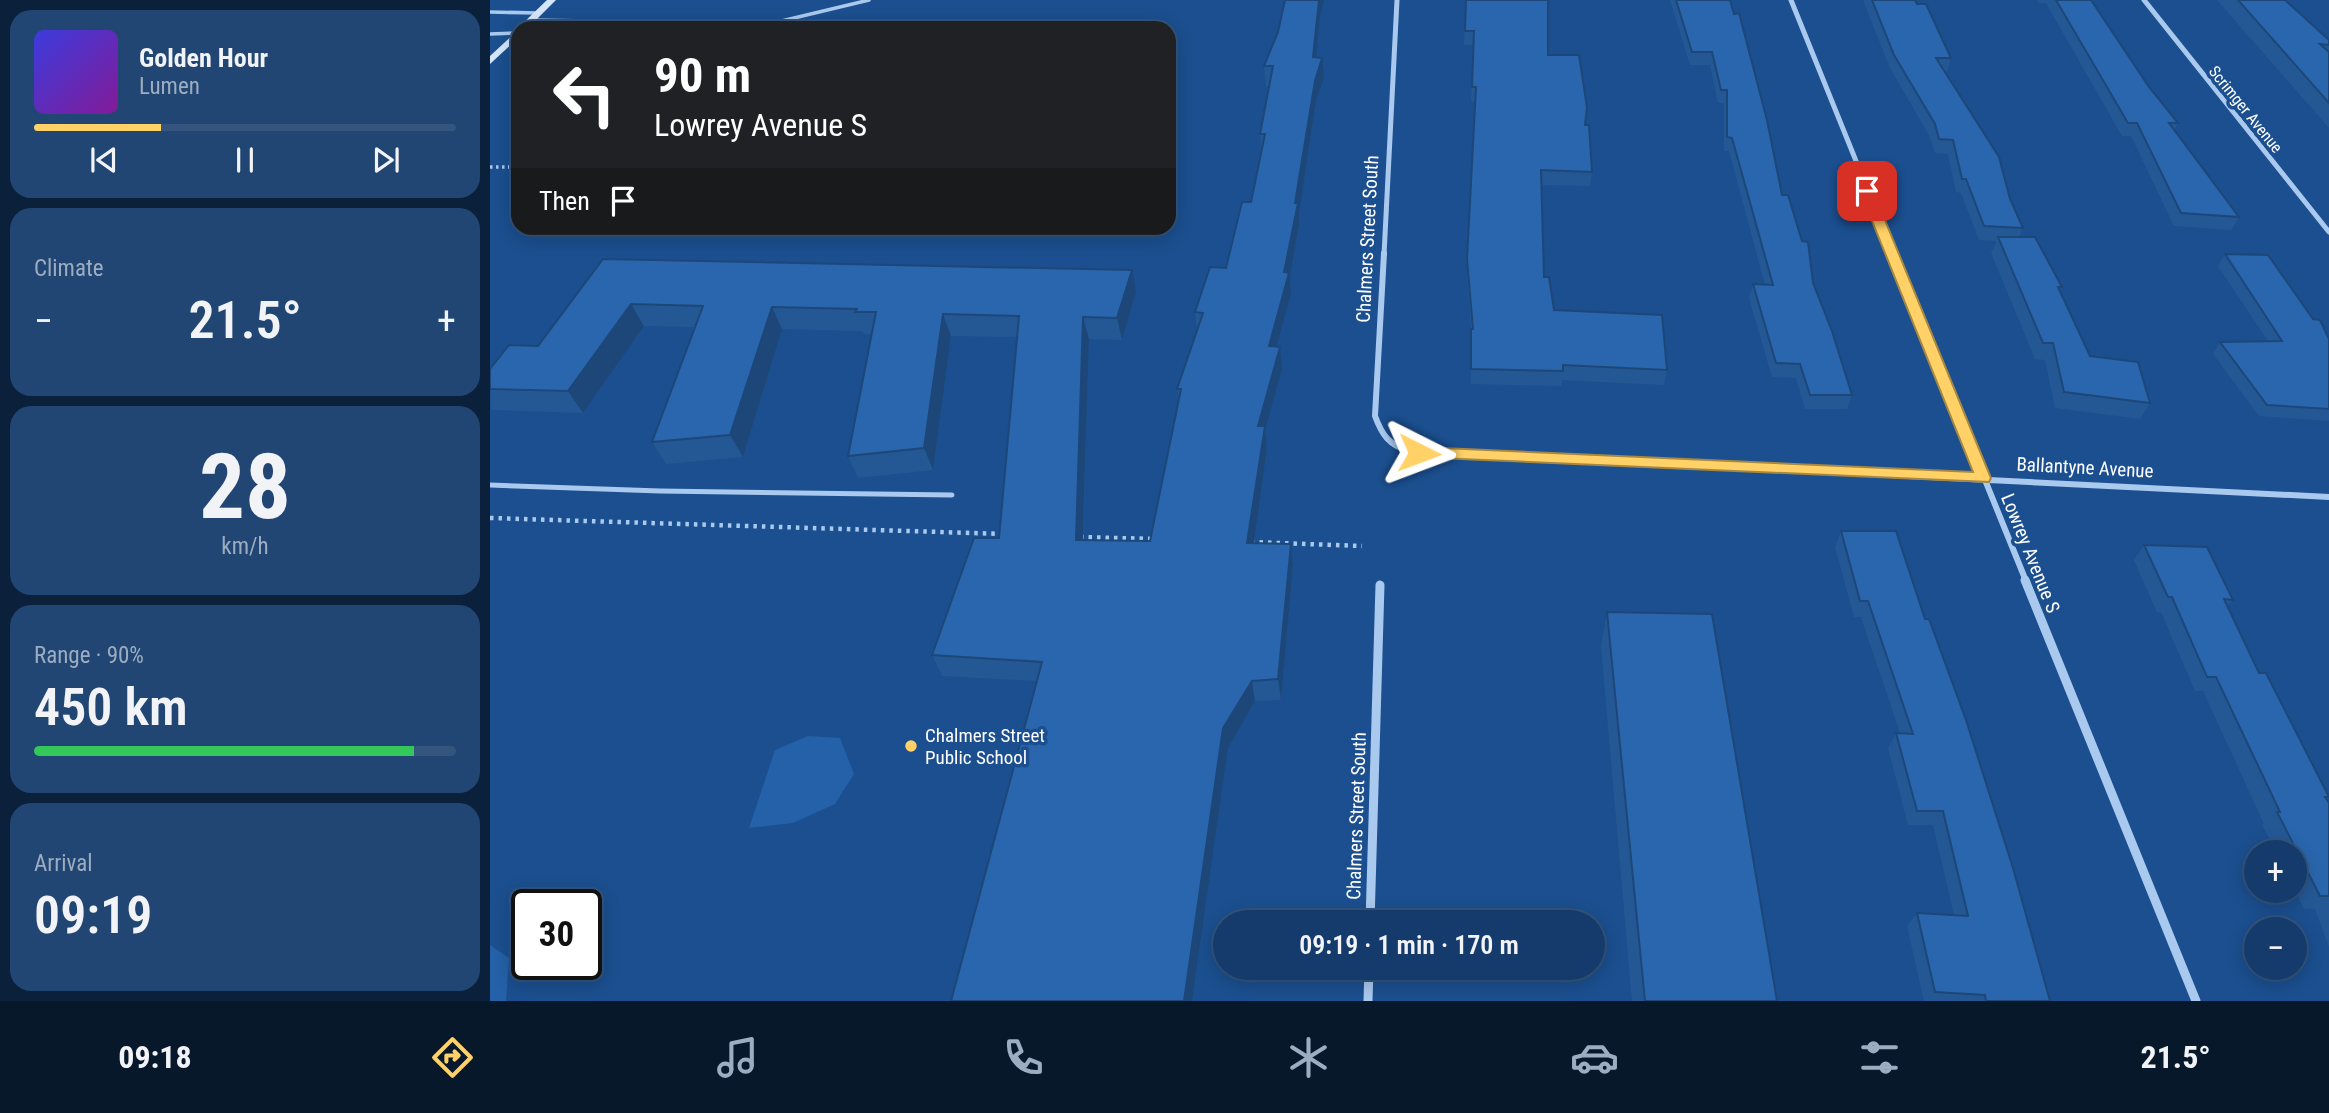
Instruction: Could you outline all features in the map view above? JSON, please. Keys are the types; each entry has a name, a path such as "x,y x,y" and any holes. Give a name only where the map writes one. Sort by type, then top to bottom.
{"street":[{"path":"531,21 552,0"},
{"name":"Chalmers Street South","path":"1397,0 1375,416 1381,435 1394,447 1419,453"},
{"name":"Lowrey Avenue S","path":"1791,0 2196,1001"},
{"name":"Scrimger Avenue","path":"2144,0 2329,232"},
{"path":"490,61 511,40"},
{"name":"Ballantyne Avenue","path":"1419,453 1984,478 2329,497"},
{"name":"Chalmers Street South","path":"1370,910 1380,585"},
{"path":"1368,1001 1369,980"}],"lane":[{"path":"782,21 869,0"},
{"path":"490,12 531,21"},
{"path":"490,34 511,33"},
{"path":"490,485 660,491 952,495"}],"path":[{"path":"490,167 511,167"},
{"path":"490,518 1016,535"},
{"path":"1071,537 1168,540"},
{"path":"1237,542 1362,546"}],"shaded area":[{"path":"808,736 840,738 854,774 835,804 793,823 749,828 775,750"},
{"path":"490,945 509,958 506,1001 490,1001"}],"building":[{"path":"1285,0 1319,0 1313,57 1322,58 1315,81 1295,203 1298,203 1284,272 1289,273 1269,346 1280,347 1258,426 1265,426 1247,543 1291,544 1278,679 1252,681 1223,728 1184,1001 951,1001 1042,662 932,655 974,538 999,538 1019,316 943,314 924,448 848,456 876,312 772,307 730,435 652,442 703,306 631,304 568,391 490,389 490,369 509,345 538,346 603,259 1132,270 1117,318 1083,317 1076,540 1150,541 1181,389 1177,389 1203,313 1195,312 1210,267 1226,268 1242,202 1251,202 1265,134 1260,134 1273,66 1264,66 1278,32"},
{"path":"1466,0 1548,0 1548,55 1579,55 1587,107 1585,125 1589,125 1592,172 1541,170 1544,277 1549,277 1554,310 1662,315 1667,370 1563,365 1563,371 1471,369 1473,329 1467,259 1476,87 1472,87 1474,31 1465,31"},
{"path":"1676,0 1730,0 1734,14 1739,13 1767,120 1782,195 1788,195 1802,241 1808,242 1813,283 1832,331 1852,395 1810,395 1800,364 1776,363 1753,284 1773,285 1732,138 1727,137 1727,90 1721,90 1712,52 1692,52"},
{"path":"1872,0 1915,0 1917,4 1926,4 1951,58 1936,58 1999,157 2010,199 2023,228 1984,226 1966,179 1962,179 1953,140 1939,139 1935,124 1894,55"},
{"path":"2056,0 2091,0 2149,87 2178,123 2169,123 2239,217 2181,213 2137,123 2128,123"},
{"path":"2238,0 2285,0 2329,40 2329,45 2320,44 2329,52 2329,103"},
{"path":"1998,237 2035,237 2062,287 2058,287 2090,356 2138,362 2150,403 2064,392 2053,343 2043,343"},
{"path":"2225,254 2268,255 2313,319 2320,320 2329,339 2329,409 2267,405 2220,342 2282,341"},
{"path":"1841,531 1896,531 1925,619 1929,619 1966,720 2013,868 2050,1001 1986,1001 1985,995 1935,992 1917,913 1968,916 1943,811 1917,811 1896,733 1913,734 1868,601 1860,601"},
{"path":"2144,545 2207,547 2233,600 2224,599 2259,673 2266,673 2329,797 2325,797 2329,803 2329,896 2320,896 2307,871 2307,840 2291,840 2216,677 2207,677 2172,597 2168,597"},
{"path":"1607,612 1712,614 1777,1001 1645,1001"}],"place":[{"name":"Chalmers Street Public School","path":"911,746"}],"route":[{"path":"1419,453 1984,478 1867,191"}]}
